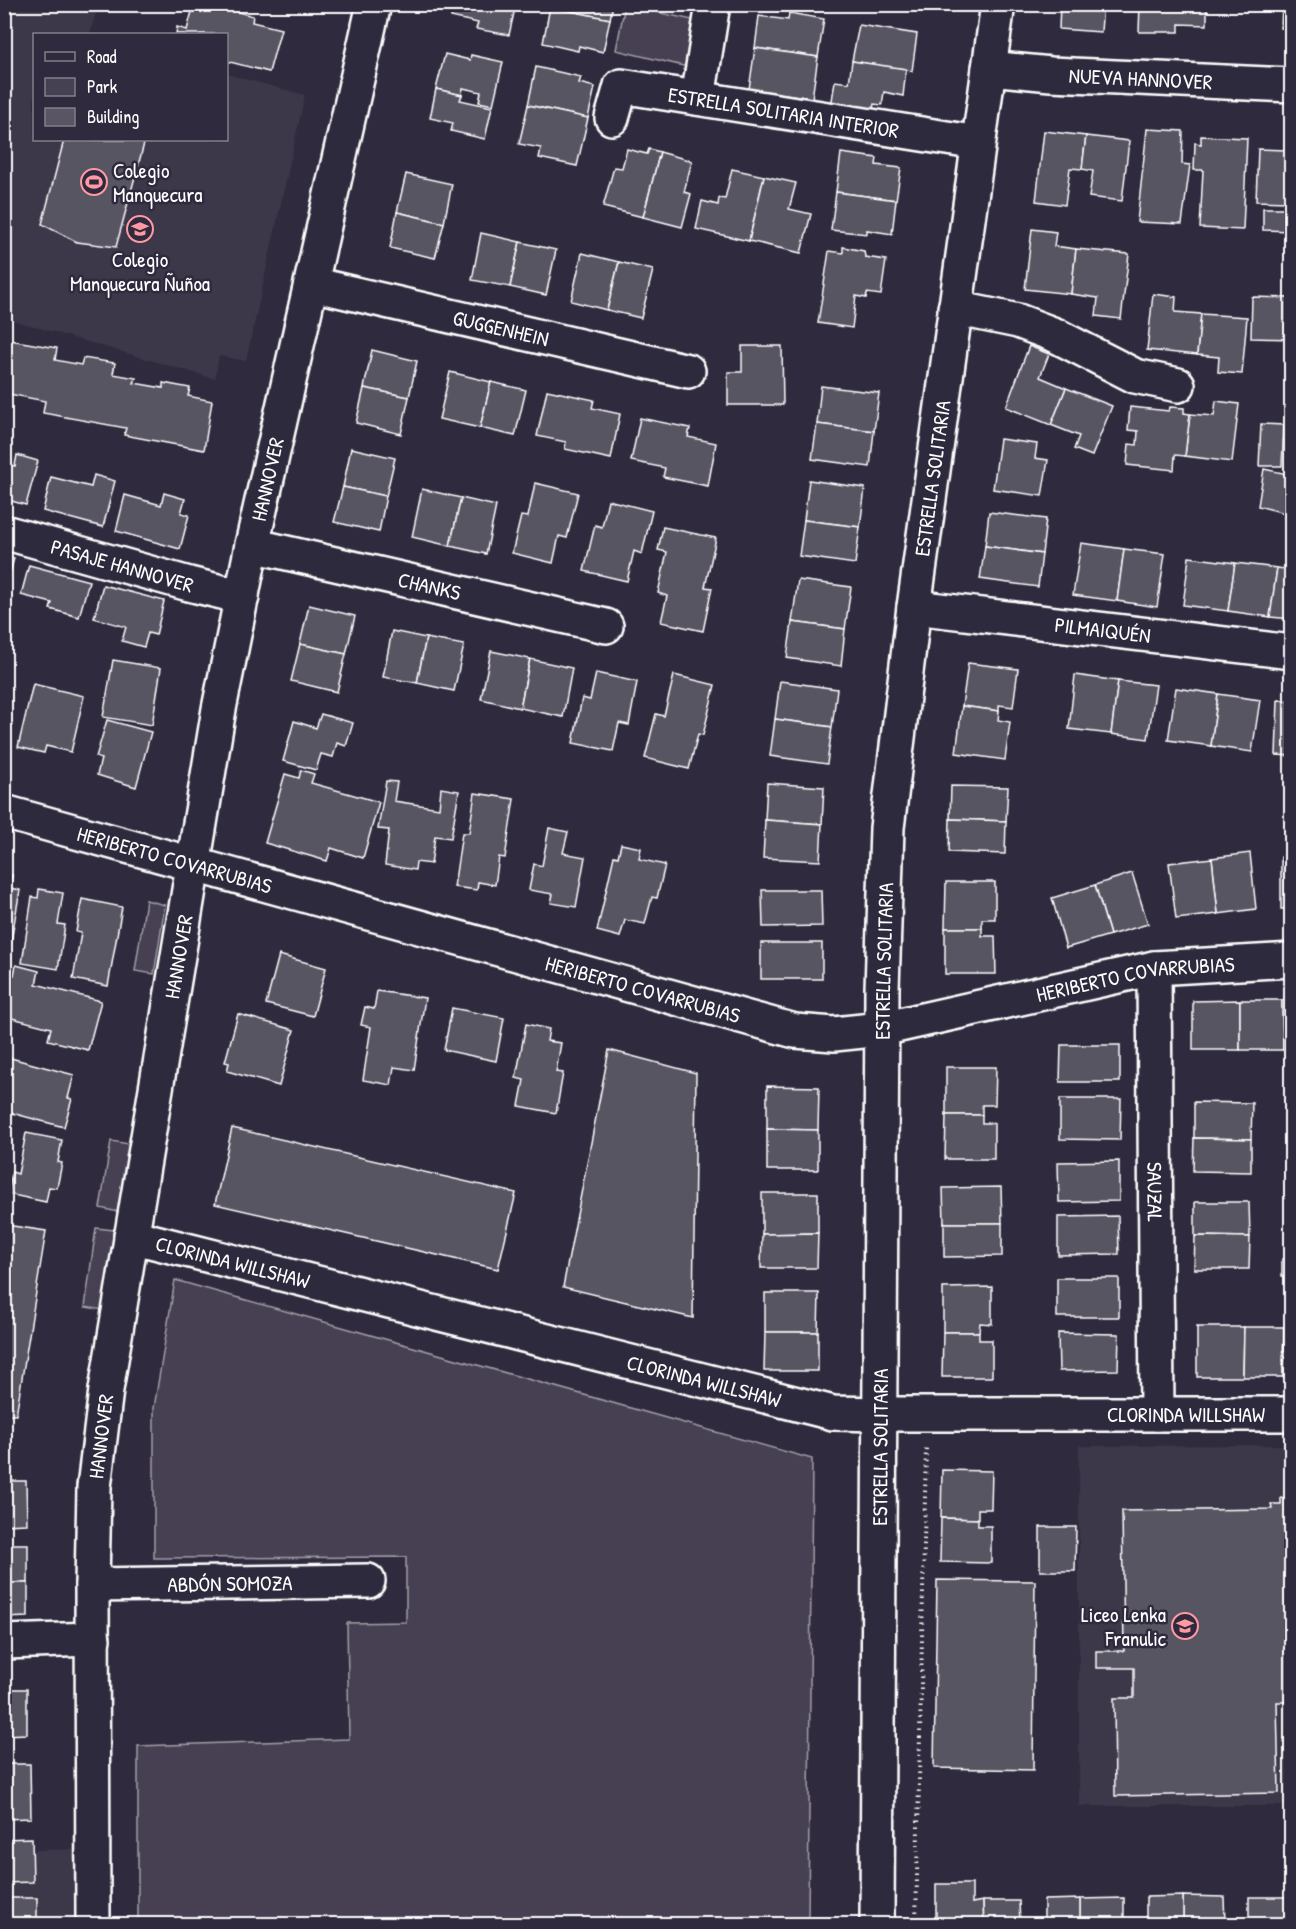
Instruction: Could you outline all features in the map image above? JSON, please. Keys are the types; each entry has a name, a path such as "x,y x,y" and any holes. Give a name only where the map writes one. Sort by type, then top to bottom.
{"street":[{"name":"HANNOVER","path":"93,1924 94,1487 106,1390 219,709 252,545 374,4"},
{"path":"699,98 713,4"},
{"name":"ESTRELLA SOLITARIA","path":"877,1924 882,989 887,828 914,607 998,4"},
{"name":"NUEVA HANNOVER","path":"989,68 1051,74 1292,85"},
{"name":"ESTRELLA SOLITARIA INTERIOR","path":"612,118 621,86 978,143"},
{"name":"GUGGENHEIN","path":"312,284 688,372"},
{"path":"955,308 1018,321 1055,334 1135,376 1178,385"},
{"name":"PASAJE HANNOVER","path":"4,532 242,597"},
{"name":"CHANKS","path":"252,545 606,626"},
{"name":"PILMAIQUÉN","path":"914,607 1292,652"},
{"name":"HERIBERTO COVARRUBIAS","path":"4,812 795,1031 834,1034 882,1029 1154,968 1292,960"},
{"name":"SAUZAL","path":"1154,968 1157,1414"},
{"name":"CLORINDA WILLSHAW","path":"131,1236 833,1413 1292,1414"},
{"name":"ABDÓN SOMOZA","path":"92,1585 368,1581"},
{"path":"4,1642 93,1640"}],"path":[{"path":"916,1924 927,1442"}],"shaded area":[{"name":"Colegio Manquecura Ñuñoa","path":"4,5 98,5 90,33 33,33 33,141 228,141 228,74 305,95 246,361 219,356 215,379 5,318"},
{"name":"Liceo Lenka Franulic","path":"1291,1445 1291,1806 1079,1806 1079,1446"},
{"path":"82,1849 81,1924 5,1924 4,1851"}],"green space":[{"path":"625,5 697,21 692,68 616,50"},
{"path":"146,900 165,905 154,974 135,971"},
{"path":"111,1141 129,1144 118,1212 100,1208"},
{"path":"96,1228 114,1230 103,1310 85,1307"},
{"path":"175,1280 812,1459 808,1924 138,1924 138,1746 349,1739 347,1623 406,1622 406,1557 154,1558 154,1408"}],"building":[{"path":"194,4 209,4 253,16 252,22 281,29 269,72 228,62 228,33 176,33 177,27 187,30"},
{"path":"454,4 516,4 509,35 476,29 478,23 451,17"},
{"path":"551,4 613,4 610,19 550,7"},
{"path":"1060,4 1103,4 1101,32 1059,29"},
{"path":"1140,4 1207,4 1207,25 1179,24 1179,32 1139,32"},
{"path":"1282,4 1292,4 1292,29 1281,28"},
{"path":"550,7 610,19 603,52 579,46 578,51 543,43"},
{"path":"789,13 824,19 818,57 755,48 759,16 788,20"},
{"path":"859,25 917,34 912,71 852,61"},
{"path":"755,48 818,57 812,98 749,89"},
{"path":"445,54 470,60 471,55 503,62 493,105 479,102 481,92 463,88 462,95 436,89"},
{"path":"852,61 906,69 903,96 884,92 882,105 874,104 872,113 831,107 835,81 849,83"},
{"path":"536,67 581,77 579,83 595,87 588,118 528,105"},
{"path":"436,89 462,95 460,100 492,107 485,139 451,131 453,123 430,118"},
{"path":"528,105 588,118 577,166 539,158 541,148 519,144"},
{"path":"1147,129 1183,131 1182,164 1190,165 1182,224 1137,222"},
{"path":"1044,131 1086,136 1082,169 1070,168 1065,205 1036,201"},
{"path":"1086,136 1129,141 1122,201 1089,197 1093,171 1082,169"},
{"path":"1201,136 1247,138 1243,230 1200,228 1203,170 1194,170 1195,143 1201,144"},
{"name":"Colegio Manquecura","path":"64,141 145,141 116,247 77,242 42,224"},
{"path":"627,149 647,154 649,149 660,152 643,217 603,207 614,167 622,168"},
{"path":"1258,149 1288,150 1286,202 1256,201"},
{"path":"660,152 692,161 684,192 691,194 682,227 643,217"},
{"path":"841,153 877,158 876,165 901,168 896,200 836,192"},
{"path":"732,169 764,176 749,241 696,229 702,201 718,205 719,198 725,199"},
{"path":"406,174 452,184 444,223 397,212"},
{"path":"764,176 796,183 789,209 811,214 801,253 749,241"},
{"path":"836,192 896,200 892,234 867,230 867,234 831,230"},
{"path":"1263,208 1292,208 1292,231 1263,230"},
{"path":"397,212 444,223 435,258 390,248"},
{"path":"1032,229 1056,232 1054,246 1076,249 1071,294 1025,289"},
{"path":"481,233 520,242 510,287 472,280"},
{"path":"520,242 556,250 546,295 510,287"},
{"path":"843,247 864,251 865,257 886,260 881,295 867,293 866,298 856,296 852,328 818,323 829,251 843,253"},
{"path":"1076,249 1129,254 1121,319 1096,316 1098,298 1071,294"},
{"path":"582,253 619,262 607,310 571,301"},
{"path":"619,262 653,270 641,318 607,310"},
{"path":"1153,294 1176,297 1175,312 1201,314 1197,355 1147,350"},
{"path":"1252,297 1292,298 1292,339 1251,338"},
{"path":"1201,314 1247,317 1242,374 1218,372 1219,357 1197,355"},
{"path":"4,339 57,348 55,360 81,365 83,358 115,363 113,374 136,378 134,383 163,388 163,383 190,388 188,396 212,401 204,450 124,435 126,428 43,413 45,401 4,393"},
{"path":"742,346 782,346 783,405 728,405 728,372 742,372"},
{"path":"1029,346 1049,354 1040,377 1066,388 1051,425 1006,407"},
{"path":"372,350 417,361 409,397 364,388"},
{"path":"450,372 491,382 480,428 439,419"},
{"path":"491,382 526,390 515,436 480,428"},
{"path":"821,386 879,393 874,431 817,424"},
{"path":"364,388 409,397 401,434 356,423"},
{"path":"1066,388 1112,406 1092,456 1074,449 1079,436 1051,425"},
{"path":"547,390 594,400 592,408 620,414 611,459 565,449 566,442 537,436"},
{"path":"1216,401 1239,404 1232,462 1185,456 1190,414 1214,416"},
{"path":"1130,407 1169,411 1170,407 1184,408 1184,413 1190,414 1185,456 1175,455 1174,470 1127,465 1129,444 1137,445 1138,431 1128,430"},
{"path":"640,418 690,428 688,437 716,443 708,486 663,477 665,468 631,461"},
{"path":"817,424 874,431 870,467 812,459"},
{"path":"1261,424 1284,425 1282,466 1259,466"},
{"path":"1000,439 1037,444 1035,458 1048,460 1042,496 993,489"},
{"path":"351,448 395,458 386,496 343,487"},
{"path":"17,455 38,461 26,505 4,499 4,463 15,466"},
{"path":"1264,469 1292,475 1292,515 1258,506"},
{"path":"94,475 115,481 103,527 43,511 51,477 91,487"},
{"path":"809,480 865,488 860,527 804,520"},
{"path":"535,483 578,493 567,538 559,536 553,563 512,553 521,516 528,517"},
{"path":"343,487 386,496 379,532 334,522"},
{"path":"422,489 461,498 450,546 412,537"},
{"path":"164,493 185,499 181,513 189,515 180,549 116,531 125,495 161,505"},
{"path":"461,498 496,506 486,554 450,546"},
{"path":"608,500 652,511 642,554 634,551 627,581 584,571 595,525 602,527"},
{"path":"989,512 1046,519 1042,554 985,546"},
{"path":"804,520 860,527 855,564 799,556"},
{"path":"663,527 716,538 705,587 712,588 703,631 661,622 667,596 658,593 667,552 658,550"},
{"path":"1081,543 1124,549 1117,601 1073,595"},
{"path":"985,546 1042,554 1038,587 980,579"},
{"path":"1124,549 1165,554 1157,607 1117,601"},
{"path":"4,556 14,558 4,595"},
{"path":"1189,557 1235,563 1228,611 1183,605"},
{"path":"1235,563 1277,568 1270,617 1228,611"},
{"path":"29,565 89,581 79,617 50,609 52,603 21,595"},
{"path":"1277,568 1292,570 1292,619 1270,617"},
{"path":"798,580 851,587 845,629 792,622"},
{"path":"103,585 164,601 156,635 148,633 144,647 122,641 126,627 94,618"},
{"path":"309,605 355,616 346,654 300,644"},
{"path":"792,622 845,629 841,666 787,658"},
{"path":"392,631 426,638 417,683 383,677"},
{"path":"426,638 464,645 454,691 417,683"},
{"path":"300,644 346,654 337,692 291,681"},
{"path":"491,651 530,659 520,708 481,699"},
{"path":"530,659 572,668 563,717 520,708"},
{"path":"113,660 161,668 152,725 103,717"},
{"path":"968,663 1018,669 1013,707 999,705 999,711 962,706"},
{"path":"596,673 637,682 629,725 619,723 613,751 573,743 582,698 590,700"},
{"path":"674,675 715,685 703,735 698,734 689,769 645,758 656,714 664,716"},
{"path":"1075,675 1118,681 1111,734 1069,729"},
{"path":"780,681 837,689 832,727 775,719"},
{"path":"1118,681 1156,685 1148,739 1111,734"},
{"path":"33,684 84,696 71,752 46,746 44,753 18,747"},
{"path":"1176,688 1218,694 1211,746 1168,740"},
{"path":"1218,694 1260,700 1252,752 1211,746"},
{"path":"1278,700 1292,701 1292,756 1276,755"},
{"path":"962,706 999,711 998,720 1010,722 1005,760 956,753"},
{"path":"321,714 353,723 346,746 337,743 333,757 321,754 316,770 283,761 294,721 316,728"},
{"path":"775,719 832,727 827,764 770,756"},
{"path":"107,720 151,732 136,787 97,775 101,759 96,757"},
{"path":"301,770 314,774 311,783 379,802 363,858 331,848 327,861 265,843 285,774 299,778"},
{"path":"386,781 397,782 394,801 439,808 441,788 459,791 451,838 435,836 431,864 416,862 415,870 385,865 389,830 378,829"},
{"path":"767,783 824,787 822,824 765,820"},
{"path":"951,786 1008,787 1006,821 950,819"},
{"path":"475,793 514,799 505,858 499,857 495,885 478,882 477,890 454,887 462,833 469,833"},
{"path":"950,819 1006,821 1005,854 949,852"},
{"path":"765,820 822,824 820,861 763,858"},
{"path":"549,828 568,832 563,853 585,857 576,907 551,903 553,894 529,890 534,864 542,866"},
{"path":"621,844 641,848 639,859 665,865 657,898 652,897 645,924 625,920 620,937 597,931 614,856 618,857"},
{"path":"1250,853 1256,909 1218,914 1212,858"},
{"path":"1292,856 1292,909 1281,909 1281,857"},
{"path":"1212,858 1218,914 1176,919 1169,863"},
{"path":"1132,873 1148,924 1110,935 1095,885"},
{"path":"4,874 12,875 10,888 20,890 10,947 4,946"},
{"path":"946,882 995,882 995,919 982,919 982,928 945,928"},
{"path":"1095,885 1110,935 1066,948 1052,898"},
{"path":"39,889 63,893 58,924 65,925 58,969 22,963 32,897 38,898"},
{"path":"762,890 821,890 822,926 763,927"},
{"path":"82,899 122,907 108,986 73,979 81,933 76,932"},
{"path":"945,928 982,928 982,936 995,936 996,974 945,974"},
{"path":"761,943 822,943 822,979 761,979"},
{"path":"279,955 326,968 313,1016 266,1004"},
{"path":"16,965 39,971 36,984 101,1001 88,1050 48,1040 51,1028 4,1016 4,972 14,975"},
{"path":"377,991 425,998 414,1070 394,1067 391,1085 363,1080 371,1027 361,1025 365,1007 374,1009"},
{"path":"1240,1000 1240,1050 1193,1050 1193,1001"},
{"path":"1240,1000 1282,1000 1283,1050 1240,1050"},
{"path":"1282,1000 1292,1000 1292,1050 1283,1050"},
{"path":"452,1008 504,1018 496,1061 444,1050"},
{"path":"238,1014 294,1030 279,1086 227,1071 229,1063 225,1062"},
{"path":"526,1024 549,1029 547,1041 561,1043 556,1072 563,1073 556,1113 519,1106 524,1080 516,1078"},
{"path":"1061,1045 1120,1045 1120,1082 1060,1082"},
{"path":"609,1050 696,1073 693,1318 563,1287"},
{"path":"7,1057 74,1075 68,1098 72,1099 64,1127 4,1111 4,1065"},
{"path":"946,1067 996,1067 995,1105 982,1105 982,1115 946,1115"},
{"path":"767,1086 819,1087 818,1130 767,1129"},
{"path":"1060,1099 1121,1099 1120,1140 1060,1139"},
{"path":"1194,1102 1252,1103 1251,1139 1194,1138"},
{"path":"946,1115 982,1115 982,1123 994,1123 994,1159 945,1159"},
{"path":"232,1128 516,1193 498,1269 215,1204"},
{"path":"767,1129 818,1130 818,1170 767,1170"},
{"path":"26,1133 62,1140 58,1162 62,1163 57,1188 49,1187 46,1202 8,1194 12,1172 18,1174"},
{"path":"1194,1138 1251,1139 1251,1172 1193,1171"},
{"path":"1119,1161 1119,1201 1059,1202 1058,1162"},
{"path":"1001,1187 1002,1223 944,1223 943,1188"},
{"path":"762,1193 818,1193 818,1233 762,1234"},
{"path":"1289,1197 1292,1197 1292,1224 1289,1224"},
{"path":"1195,1202 1249,1202 1250,1237 1195,1236"},
{"path":"1118,1216 1119,1254 1058,1255 1058,1217"},
{"path":"944,1223 1002,1223 1002,1256 944,1257"},
{"path":"6,1225 46,1231 16,1415 4,1414 4,1236"},
{"path":"818,1233 817,1268 761,1268 762,1234"},
{"path":"1195,1236 1250,1237 1249,1269 1194,1269"},
{"path":"1282,1259 1292,1259 1292,1276 1282,1276"},
{"path":"1057,1278 1119,1278 1119,1317 1057,1317"},
{"path":"992,1287 992,1324 980,1323 979,1332 943,1332 943,1288"},
{"path":"765,1293 819,1293 818,1332 765,1332"},
{"path":"1197,1327 1244,1327 1243,1377 1197,1377"},
{"path":"1244,1327 1284,1327 1283,1377 1243,1377"},
{"path":"1284,1327 1292,1327 1292,1377 1283,1377"},
{"path":"765,1332 818,1332 818,1371 764,1371"},
{"path":"943,1332 979,1332 979,1340 992,1340 992,1377 942,1377"},
{"path":"1058,1333 1119,1334 1118,1370 1059,1371"},
{"path":"942,1470 992,1471 991,1509 978,1509 978,1519 941,1518"},
{"path":"4,1481 26,1481 27,1524 4,1525"},
{"name":"Liceo Lenka Franulic","path":"1281,1498 1292,1498 1292,1702 1277,1702 1279,1793 1115,1796 1114,1698 1134,1698 1134,1668 1096,1668 1096,1651 1124,1651 1122,1511 1272,1509 1271,1504 1281,1504"},
{"path":"941,1518 978,1519 978,1526 991,1526 991,1563 940,1562"},
{"path":"1040,1527 1076,1527 1075,1571 1040,1571"},
{"path":"4,1544 28,1544 28,1583 4,1583"},
{"path":"937,1580 1035,1581 1033,1770 934,1768"},
{"path":"4,1583 28,1583 28,1617 4,1618"},
{"path":"4,1689 27,1689 27,1734 4,1735"},
{"path":"4,1764 30,1764 31,1818 4,1819"},
{"path":"32,1838 33,1882 4,1883 4,1839"},
{"path":"936,1884 972,1884 972,1903 983,1901 984,1924 936,1924"},
{"path":"1183,1896 1224,1897 1225,1924 1183,1924"},
{"path":"1183,1896 1183,1924 1146,1924 1146,1897"},
{"path":"1249,1897 1288,1897 1288,1924 1249,1924"},
{"path":"1288,1897 1292,1897 1292,1924 1288,1924"},
{"path":"4,1898 37,1898 37,1924 4,1924"},
{"path":"1124,1898 1124,1924 1080,1924 1080,1899"},
{"path":"1080,1899 1080,1924 1044,1924 1044,1900"},
{"path":"983,1901 1019,1901 1020,1924 984,1924"}],"place":[{"name":"Colegio Manquecura","path":"94,182"},
{"name":"Colegio Manquecura Ñuñoa","path":"140,229"},
{"name":"Liceo Lenka Franulic","path":"1185,1626"}]}
